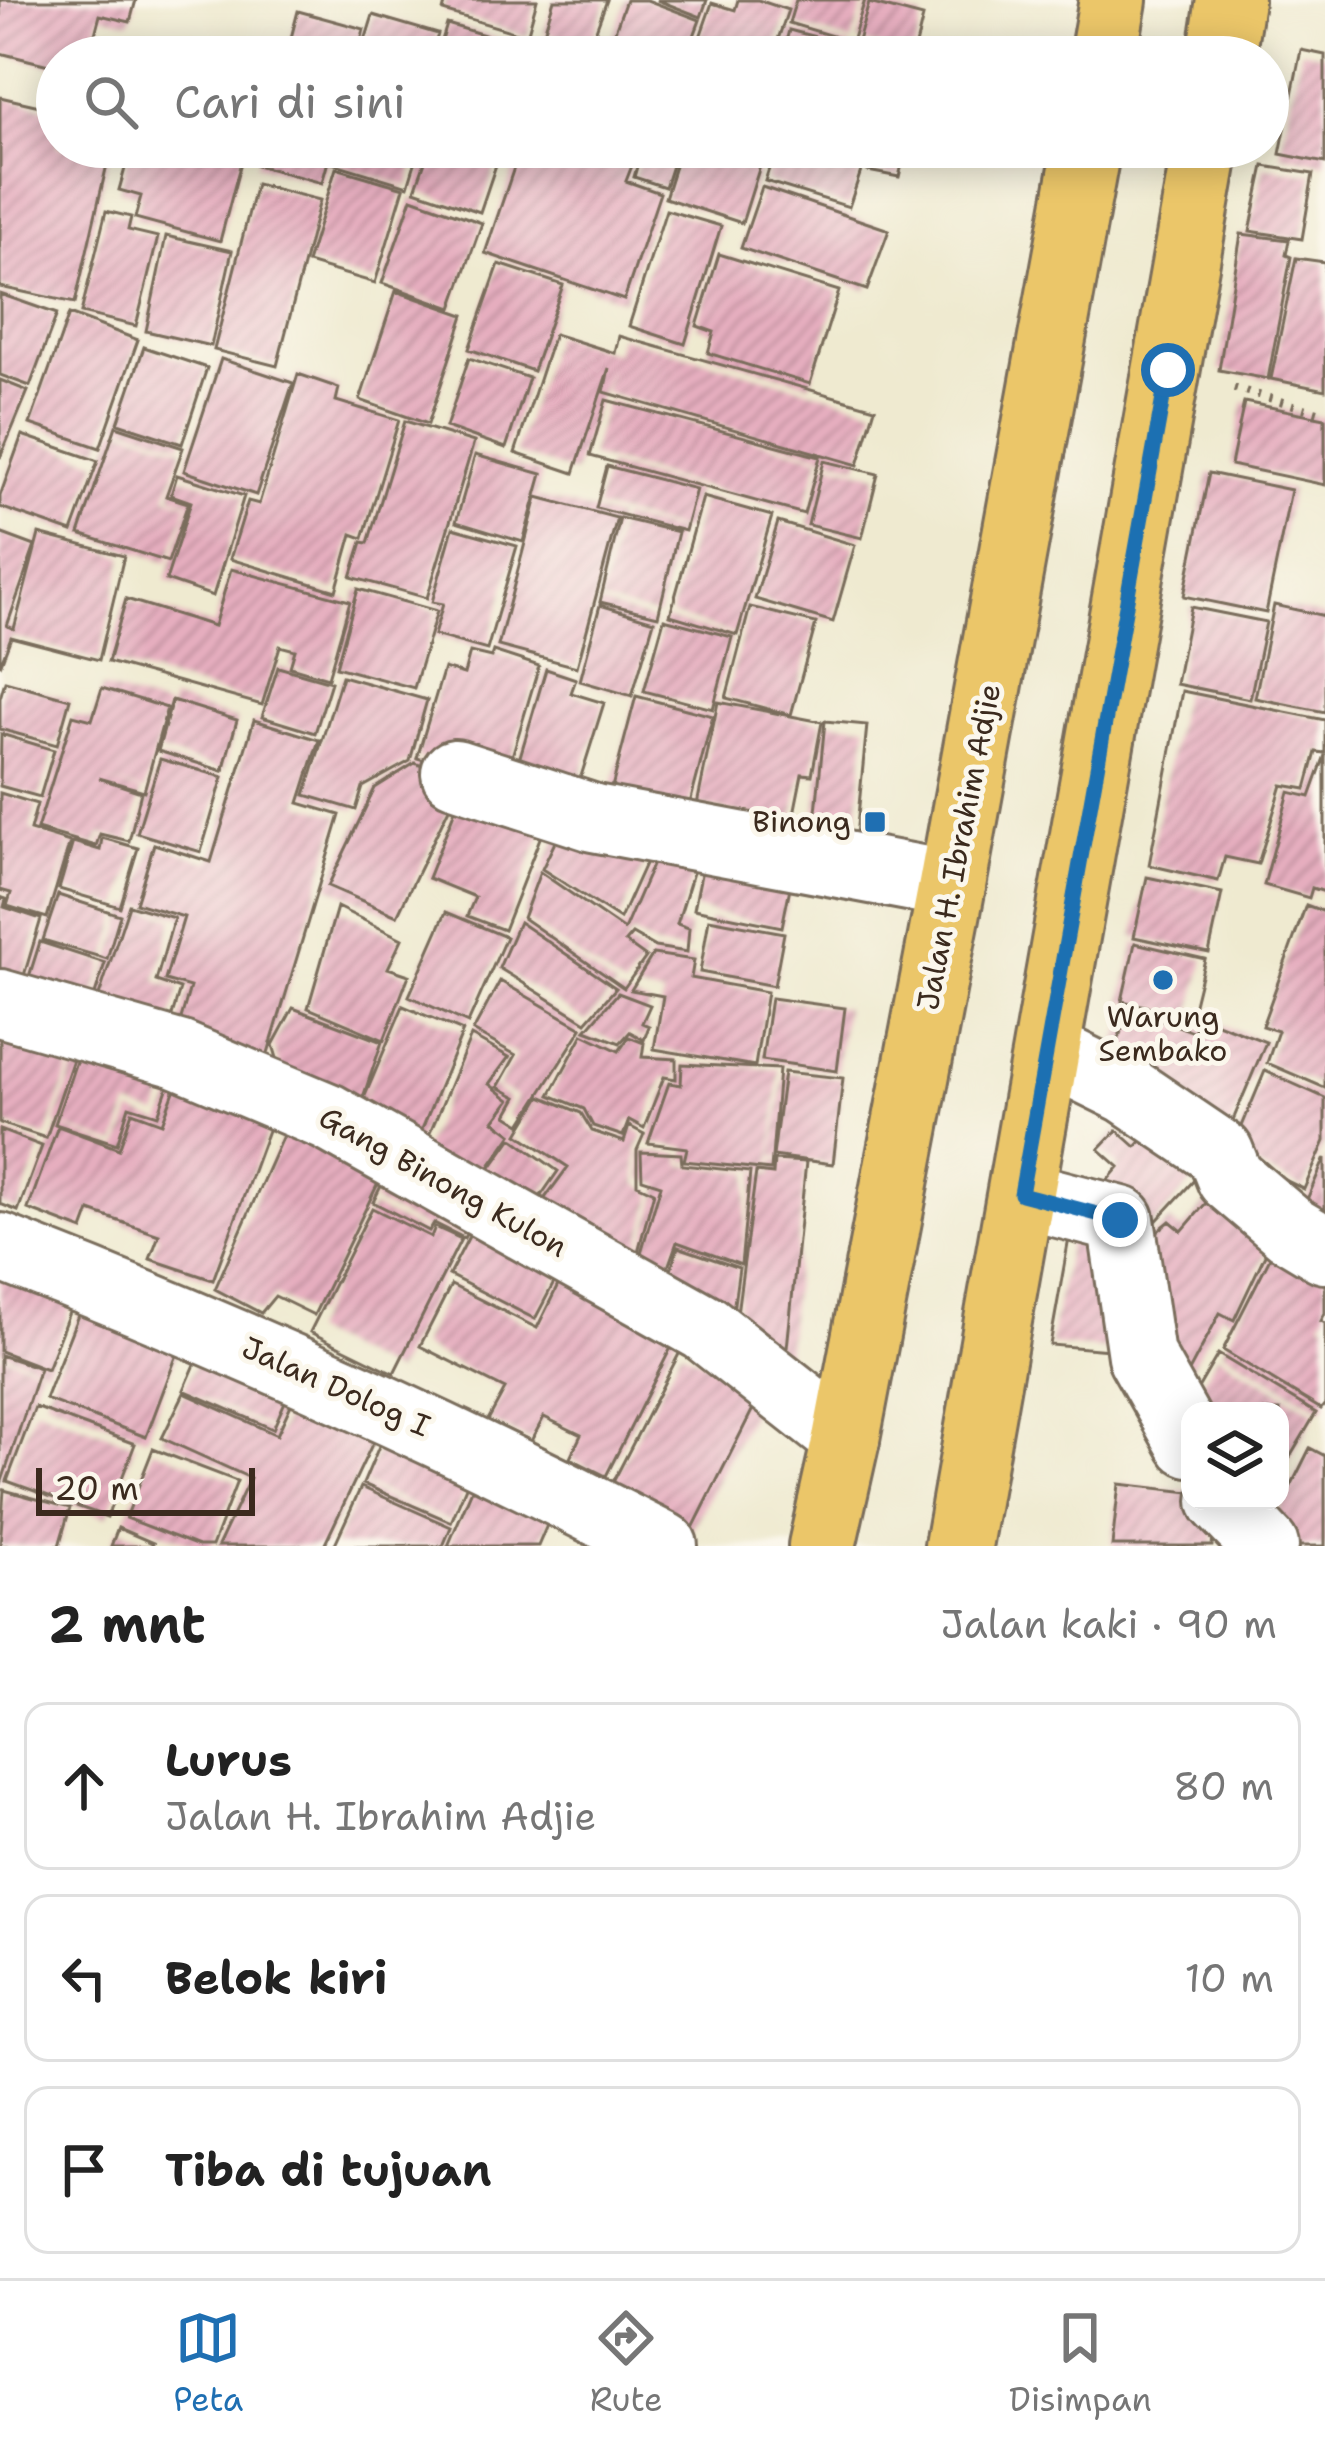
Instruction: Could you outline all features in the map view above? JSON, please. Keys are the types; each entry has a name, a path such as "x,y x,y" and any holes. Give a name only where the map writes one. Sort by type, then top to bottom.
{"main road":[{"path":"1107,36 1114,0"},
{"path":"1224,36 1230,0"},
{"name":"Jalan H. Ibrahim Adjie","path":"822,1546 952,884 1083,168"},
{"path":"958,1546 1202,168"}],"street":[{"path":"454,772 594,818 952,884"},
{"name":"Gang Binong Kulon","path":"0,1003 178,1054 328,1117 705,1328 846,1439"},
{"path":"1048,1051 1126,1090 1220,1153 1230,1178 1290,1228 1325,1250"},
{"path":"1021,1194 1120,1220 1141,1356 1181,1427"},
{"name":"Jalan Dolog I","path":"0,1247 188,1320 518,1470 664,1546"},
{"path":"1231,1510 1265,1546"}],"path":[{"path":"1168,370 1325,414"}],"building":[{"path":"0,0 136,0 130,22 100,15 94,36 36,36 36,62 0,53"},
{"path":"446,0 537,0 527,36 443,11"},
{"path":"554,0 607,0 594,36 544,32"},
{"path":"626,0 647,0 700,20 694,36 613,36"},
{"path":"657,0 707,0 701,17"},
{"path":"738,0 758,0 788,10 779,36 700,36 712,3 735,10"},
{"path":"796,0 865,0 854,36 832,36 789,23"},
{"path":"869,3 923,17 918,36 859,36"},
{"path":"298,11 364,29 362,36 291,36"},
{"path":"373,15 438,34 437,36 366,36"},
{"path":"447,24 488,36 443,36"},
{"path":"1301,50 1325,55 1325,163 1289,156 1289,109"},
{"path":"0,97 36,105 36,168 106,168 75,303 0,287"},
{"path":"125,168 239,168 220,241 135,218 141,196 119,190"},
{"path":"267,168 326,168 322,183"},
{"path":"336,168 404,188 375,283 307,263"},
{"path":"349,168 414,168 408,186"},
{"path":"423,168 495,168 480,212 415,190"},
{"path":"514,168 631,168 626,181 660,193 624,300 485,253"},
{"path":"637,168 671,168 665,187 634,177"},
{"path":"674,168 759,168 742,223 665,198"},
{"path":"769,168 862,168 849,207 765,181"},
{"path":"869,168 901,168 899,177"},
{"path":"1264,168 1313,174 1302,239 1250,231"},
{"path":"256,184 320,200 277,366 214,350"},
{"path":"762,187 889,230 867,290 741,248"},
{"path":"412,198 482,223 452,308 382,283"},
{"path":"666,210 721,226 685,344 629,326"},
{"path":"106,211 131,217 128,230 158,237 136,326 81,313"},
{"path":"1241,234 1289,240 1286,255 1291,257 1268,379 1219,370"},
{"path":"166,236 232,251 211,346 146,331"},
{"path":"719,254 839,291 810,384 708,353 714,332 697,326"},
{"path":"1296,258 1325,262 1325,390 1271,379"},
{"path":"499,264 563,285 533,371 469,349"},
{"path":"396,291 464,315 428,424 360,400"},
{"path":"0,294 57,314 30,386 0,375"},
{"path":"69,314 138,340 100,448 30,424"},
{"path":"554,334 615,353 619,336 875,408 858,465 604,392 609,368 574,473 515,453"},
{"path":"144,347 207,368 182,444 118,423"},
{"path":"469,358 529,378 506,448 446,427"},
{"path":"221,359 293,383 256,495 184,471"},
{"path":"298,374 339,388 336,401 399,420 363,538 352,534 336,591 230,559 248,501 259,504"},
{"path":"0,380 28,391 0,458"},
{"path":"606,400 820,457 804,514 590,456"},
{"path":"1244,402 1325,418 1325,485 1231,465"},
{"path":"405,421 474,442 427,598 351,577 362,542 368,543"},
{"path":"116,426 183,448 166,496 188,503 168,562 79,534"},
{"path":"22,435 98,461 72,532 0,507"},
{"path":"475,455 542,474 523,542 456,522"},
{"path":"824,461 878,474 862,538 808,525"},
{"path":"607,466 696,489 685,531 596,508"},
{"path":"1209,473 1291,490 1266,613 1184,596"},
{"path":"177,475 244,496 213,596 166,580 191,502 171,495"},
{"path":"537,497 617,518 577,667 498,646"},
{"path":"703,497 772,516 737,635 670,615"},
{"path":"620,518 678,532 658,616 600,602"},
{"path":"778,522 855,545 833,622 755,599"},
{"path":"453,528 517,546 487,650 434,635 443,604 432,602"},
{"path":"0,533 35,546 7,626 14,629 39,534 124,556 99,660 11,637 0,666"},
{"path":"231,569 350,601 328,678 290,667 295,650 280,646 262,705 108,662 126,599 214,626"},
{"path":"358,589 437,611 414,688 336,667"},
{"path":"600,605 654,621 632,696 580,681"},
{"path":"1274,605 1325,616 1325,712 1255,698"},
{"path":"750,607 816,623 791,715 726,698"},
{"path":"1191,607 1266,622 1250,699 1176,684"},
{"path":"664,619 732,637 713,709 644,691"},
{"path":"493,651 539,666 504,783 417,758 444,668 464,674 470,652 491,657"},
{"path":"278,667 331,682 315,733 262,717"},
{"path":"546,669 576,679 571,693 604,703 572,805 511,787"},
{"path":"342,676 427,700 410,761 363,787 356,810 305,795"},
{"path":"5,681 70,699 57,745 0,729"},
{"path":"102,688 167,708 144,791 99,778 141,792 129,841 100,834 96,846 37,829 73,715 92,720"},
{"path":"1182,691 1325,720 1325,753 1316,752 1306,789 1282,785 1258,864 1225,857 1218,881 1149,865"},
{"path":"636,696 713,716 688,811 611,791"},
{"path":"172,700 237,720 223,771 158,751"},
{"path":"718,702 822,722 812,775 802,774 792,824 697,805"},
{"path":"254,720 319,740 299,803 340,815 265,1063 176,1036 190,987 165,980 184,917 136,903 154,844 211,862"},
{"path":"825,721 867,725 856,836 814,832"},
{"path":"1,734 54,750 40,797 0,786"},
{"path":"1325,755 1325,892 1312,888 1309,898 1264,885 1289,792 1310,797"},
{"path":"160,759 223,777 201,852 137,833"},
{"path":"415,763 461,783 397,916 328,886 375,788"},
{"path":"464,787 547,820 504,930 467,916 475,897 428,878"},
{"path":"0,793 37,804 30,830 70,842 47,918 7,906 11,893 0,890"},
{"path":"568,815 654,844 620,919 542,869"},
{"path":"102,838 138,848 120,907 59,889 73,842 100,850"},
{"path":"664,838 700,850 677,924 689,928 687,952 655,947 632,934 625,942 646,957 624,988 523,918 540,872 624,930"},
{"path":"707,845 795,863 782,927 694,909"},
{"path":"1147,877 1222,893 1209,953 1134,937"},
{"path":"58,895 120,915 107,959 43,940"},
{"path":"0,897 6,899 4,907 41,919 17,999 0,994"},
{"path":"129,905 174,918 156,981 180,989 162,1048 90,1023"},
{"path":"1306,905 1325,912 1325,1088 1267,1063 1278,1031 1262,1026"},
{"path":"337,907 402,939 388,968 409,975 384,1040 308,1008"},
{"path":"446,912 506,937 468,1023 409,996"},
{"path":"709,919 784,933 774,986 700,972"},
{"path":"519,922 616,988 586,1022 499,968"},
{"path":"40,942 105,963 86,1023 21,1002"},
{"name":"Warung Sembako","path":"1135,943 1205,959 1191,1016 1122,1001"},
{"path":"653,954 694,960 691,978 767,992 755,1066 654,1049 663,996 631,990"},
{"path":"500,981 582,1028 521,1124 507,1115 517,1097 498,1087 516,1055 473,1031"},
{"path":"618,993 650,1005 642,1023 649,1026 644,1040 630,1032 620,1043 586,1030"},
{"path":"771,998 845,1008 837,1071 762,1060"},
{"path":"403,1006 463,1031 412,1153 351,1129"},
{"path":"293,1008 382,1042 361,1103 284,1081 273,1045"},
{"path":"1130,1008 1194,1032 1199,1016 1266,1042 1222,1146 1106,1071"},
{"path":"0,1009 81,1036 46,1138 0,1123"},
{"path":"86,1032 176,1063 158,1115 129,1106 117,1144 55,1124"},
{"path":"583,1034 619,1051 629,1037 644,1043 642,1057 676,1059 676,1079 664,1077 644,1128 629,1120 623,1136 593,1126 584,1109 550,1095"},
{"path":"471,1036 509,1057 489,1084 510,1100 494,1121 512,1134 470,1194 416,1166"},
{"path":"682,1064 779,1069 771,1170 684,1161 687,1148 648,1143 669,1083 681,1085"},
{"path":"182,1070 278,1103 213,1280 150,1259 159,1235 90,1211 83,1230 28,1209 58,1126 119,1149 132,1112 162,1123"},
{"path":"1265,1071 1325,1098 1325,1141 1304,1189 1258,1167 1228,1160"},
{"path":"784,1072 843,1078 833,1164 773,1156"},
{"path":"541,1096 581,1113 592,1131 624,1142 629,1126 644,1134 637,1150 637,1184 654,1192 631,1278 528,1221 568,1167 518,1134"},
{"path":"292,1115 387,1165 314,1315 275,1296 261,1313 215,1289"},
{"path":"1161,1119 1209,1164 1149,1229 1099,1190 1119,1167 1099,1149 1117,1130 1136,1147"},
{"path":"0,1130 42,1146 18,1211 0,1204"},
{"path":"512,1138 558,1171 522,1223 475,1190"},
{"path":"641,1152 681,1154 682,1165 750,1172 741,1265 677,1242 663,1281 635,1273 661,1185 642,1179"},
{"path":"1325,1158 1325,1244 1302,1211"},
{"path":"394,1160 481,1205 464,1238 434,1223 429,1231 373,1202"},
{"path":"774,1160 806,1162 786,1358 733,1343 756,1172 773,1174"},
{"path":"1206,1203 1270,1244 1234,1320 1220,1313 1176,1396 1131,1253 1170,1221 1182,1231"},
{"path":"372,1208 431,1237 435,1227 461,1239 394,1373 310,1332"},
{"path":"481,1213 568,1256 535,1319 449,1275"},
{"path":"1071,1227 1119,1231 1134,1352 1050,1345"},
{"path":"1283,1232 1325,1254 1321,1321 1325,1323 1325,1404 1321,1409 1223,1350"},
{"path":"678,1247 739,1268 730,1332 663,1295"},
{"path":"566,1269 682,1326 606,1476 570,1458 581,1435 544,1417 531,1441 488,1420 505,1389 420,1346 451,1285 537,1328"},
{"path":"0,1272 73,1302 47,1369 0,1351"},
{"path":"86,1295 185,1333 146,1437 45,1399"},
{"path":"206,1339 295,1379 273,1429 184,1390"},
{"path":"681,1350 762,1391 688,1538 610,1488"},
{"path":"1218,1354 1316,1413 1289,1459 1289,1402 1190,1402"},
{"path":"0,1355 40,1368 1,1484 0,1484"},
{"path":"184,1393 277,1435 295,1396 384,1419 324,1546 218,1546 250,1478 162,1438"},
{"path":"35,1407 135,1444 107,1517 7,1481"},
{"path":"388,1425 476,1463 451,1522 363,1484"},
{"path":"1310,1448 1325,1456 1325,1546 1289,1546 1296,1534 1274,1520 1279,1510 1289,1510 1289,1490"},
{"path":"153,1449 237,1481 212,1546 198,1546 126,1518"},
{"path":"479,1473 556,1504 538,1546 448,1546"},
{"path":"1119,1484 1181,1491 1181,1510 1216,1510 1212,1546 1112,1546"},
{"path":"361,1487 451,1527 443,1546 334,1546"},
{"path":"4,1490 70,1508 59,1546 0,1546"},
{"path":"118,1528 153,1543 111,1546"}],"place":[{"name":"Binong","path":"875,822"},
{"name":"Warung Sembako","path":"1163,980"}],"route":[{"path":"1120,1220 1021,1194 1168,370"}]}
